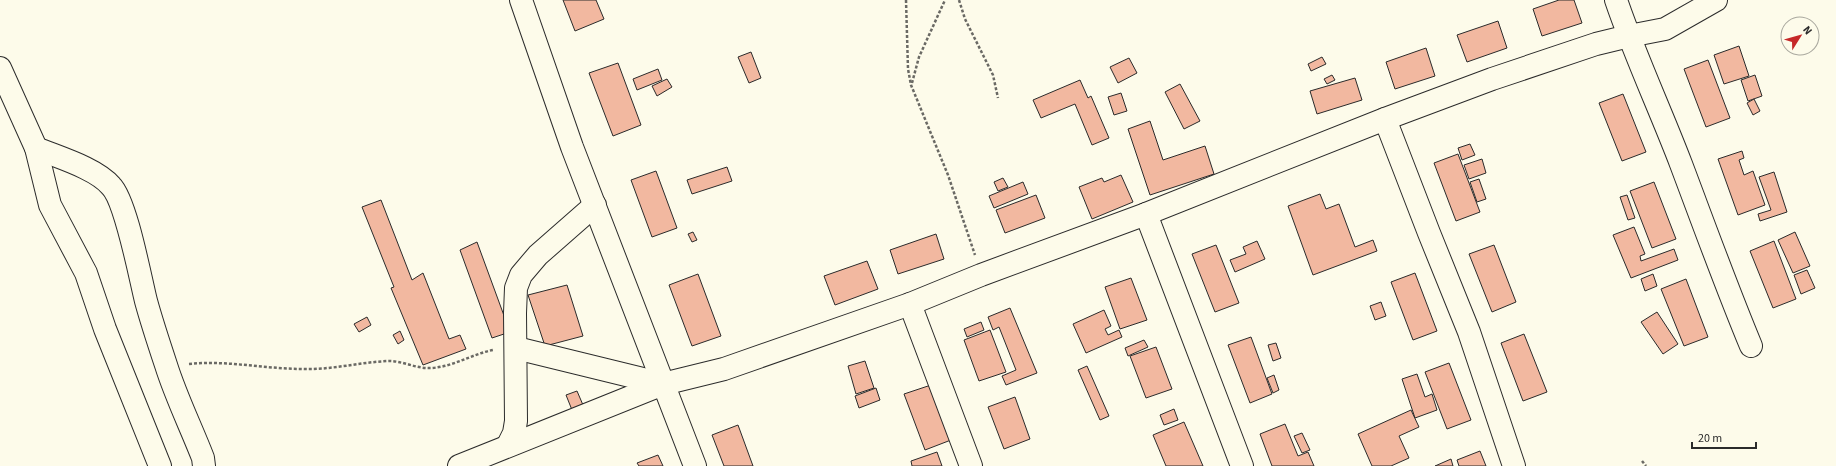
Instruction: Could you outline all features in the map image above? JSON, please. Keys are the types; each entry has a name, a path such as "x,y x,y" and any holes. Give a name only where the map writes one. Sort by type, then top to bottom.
{"street":[{"path":"521,0 552,93 695,466"},
{"path":"1616,0 1681,164 1726,287 1751,346"},
{"path":"459,466 622,402 663,384 724,370 910,304 981,274 1146,214 1385,119 1558,56 1629,36 1665,29 1716,0"},
{"path":"0,68 36,148 50,205 86,273 105,329 160,466"},
{"path":"1385,119 1429,234 1470,332 1514,466"},
{"path":"36,148 77,164 112,186 125,217 147,302 166,366 181,407 203,458 204,466"},
{"path":"508,446 514,433 516,421 516,288 521,275 538,255 595,205"},
{"path":"1146,214 1242,466"},
{"path":"910,304 972,466"},
{"path":"516,348 663,384"}],"path":[{"path":"906,0 908,69 911,85 948,175 981,274"},
{"path":"911,85 919,57 945,0"},
{"path":"959,0 965,20 993,75 998,98"},
{"path":"166,366 203,363 234,363 270,368 305,369 401,361 430,368 463,360 489,350 516,348"},
{"path":"1642,461 1646,466"}],"building":[{"path":"563,0 596,0 604,19 575,31"},
{"path":"1559,0 1574,0 1582,23 1542,36 1533,9"},
{"path":"1498,21 1507,48 1467,62 1457,35"},
{"path":"1739,46 1749,76 1724,84 1714,55"},
{"path":"1426,48 1435,76 1395,89 1386,62"},
{"path":"751,52 761,78 749,83 738,57"},
{"path":"1322,57 1326,64 1311,71 1308,64"},
{"path":"1129,58 1137,73 1118,83 1110,67"},
{"path":"1708,60 1730,118 1706,127 1684,69"},
{"path":"618,63 641,125 613,136 589,73"},
{"path":"658,69 662,80 637,90 633,79"},
{"path":"1332,75 1335,80 1327,84 1324,79"},
{"path":"1755,75 1762,96 1748,101 1741,80"},
{"path":"1355,78 1362,100 1317,114 1310,91"},
{"path":"667,79 672,87 657,96 652,86"},
{"path":"1080,80 1088,98 1091,96 1109,138 1092,145 1075,104 1041,118 1033,100"},
{"path":"1180,84 1200,121 1184,129 1165,92"},
{"path":"1121,93 1127,111 1114,115 1108,97"},
{"path":"1623,94 1646,152 1622,161 1599,103"},
{"path":"1754,99 1760,111 1753,115 1747,103"},
{"path":"1150,121 1163,160 1205,146 1214,174 1150,195 1128,129"},
{"path":"1470,144 1475,155 1462,160 1458,148"},
{"path":"1742,151 1744,158 1739,160 1744,175 1753,171 1765,205 1738,215 1718,159"},
{"path":"1458,154 1480,212 1456,221 1434,163"},
{"path":"1482,159 1486,173 1469,179 1464,165"},
{"path":"727,167 732,181 692,194 687,180"},
{"path":"656,171 677,228 652,237 631,180"},
{"path":"1774,172 1787,212 1760,221 1758,214 1771,210 1759,177"},
{"path":"1121,175 1133,202 1092,219 1079,187 1102,178 1104,182"},
{"path":"1003,178 1008,187 998,191 994,182"},
{"path":"1479,179 1486,199 1477,202 1470,182"},
{"path":"1023,182 1028,194 994,208 989,196"},
{"path":"1654,182 1676,239 1652,248 1630,191"},
{"path":"1320,194 1326,209 1339,204 1355,247 1373,240 1377,251 1313,275 1288,206"},
{"path":"1036,195 1045,218 1005,233 996,210"},
{"path":"1627,195 1635,218 1628,220 1620,197"},
{"path":"381,200 412,280 423,273 449,339 460,335 466,349 423,365 391,288 394,287 362,207"},
{"path":"1634,227 1645,254 1640,256 1641,261 1674,249 1678,260 1631,278 1613,235"},
{"path":"693,232 697,240 692,242 688,234"},
{"path":"1795,232 1810,266 1793,273 1778,240"},
{"path":"936,234 944,259 898,274 890,250"},
{"path":"1257,241 1265,259 1235,272 1230,260 1246,254 1243,247"},
{"path":"1774,241 1796,299 1773,308 1750,251"},
{"path":"477,242 510,332 492,338 460,250"},
{"path":"1216,245 1239,303 1215,312 1192,254"},
{"path":"1494,245 1516,302 1492,312 1469,254"},
{"path":"867,261 878,289 835,305 824,276"},
{"path":"1807,270 1815,288 1801,294 1794,275"},
{"path":"1415,273 1437,331 1413,340 1391,282"},
{"path":"698,274 721,336 692,346 669,285"},
{"path":"1653,274 1657,286 1645,291 1641,279"},
{"path":"1131,278 1147,320 1120,329 1105,287"},
{"path":"1686,279 1708,337 1684,346 1661,289"},
{"path":"567,285 583,336 545,346 528,295"},
{"path":"1381,302 1386,316 1375,320 1370,306"},
{"path":"1010,308 1037,373 1006,385 1002,376 1016,370 999,327 993,330 988,317"},
{"path":"1104,310 1111,326 1105,329 1108,335 1119,330 1122,337 1086,353 1073,324"},
{"path":"1657,312 1678,344 1663,354 1641,322"},
{"path":"367,317 371,325 359,332 354,324"},
{"path":"981,322 984,330 967,337 964,329"},
{"path":"990,330 1006,372 979,381 964,340"},
{"path":"400,331 404,340 398,344 393,335"},
{"path":"1524,334 1547,392 1523,401 1501,343"},
{"path":"1251,337 1272,394 1250,403 1228,345"},
{"path":"1144,340 1148,347 1128,356 1125,348"},
{"path":"1276,343 1281,358 1273,361 1268,345"},
{"path":"1156,347 1172,389 1146,398 1130,356"},
{"path":"865,361 874,388 856,394 848,366"},
{"path":"1449,363 1471,420 1447,429 1425,372"},
{"path":"1087,366 1109,416 1100,420 1078,370"},
{"path":"1417,374 1425,397 1432,394 1437,410 1415,418 1402,379"},
{"path":"1274,375 1279,390 1273,393 1267,378"},
{"path":"931,385 951,440 925,450 904,394"},
{"path":"876,388 880,400 859,408 855,396"},
{"path":"577,391 583,405 572,410 566,395"},
{"path":"1015,397 1030,439 1004,449 988,407"},
{"path":"1174,409 1178,420 1164,425 1160,415"},
{"path":"1411,410 1419,427 1399,436 1409,458 1391,466 1372,466 1358,434"},
{"path":"1184,422 1203,466 1166,466 1153,435"},
{"path":"1285,424 1298,456 1308,452 1314,466 1272,466 1260,434"},
{"path":"738,425 753,466 724,466 712,435"},
{"path":"1302,433 1310,450 1302,453 1294,436"},
{"path":"1480,451 1486,466 1459,466 1457,460"},
{"path":"937,452 942,466 912,466 911,461"},
{"path":"658,455 663,466 639,466 637,463"},
{"path":"1451,459 1453,466 1435,466"}]}
